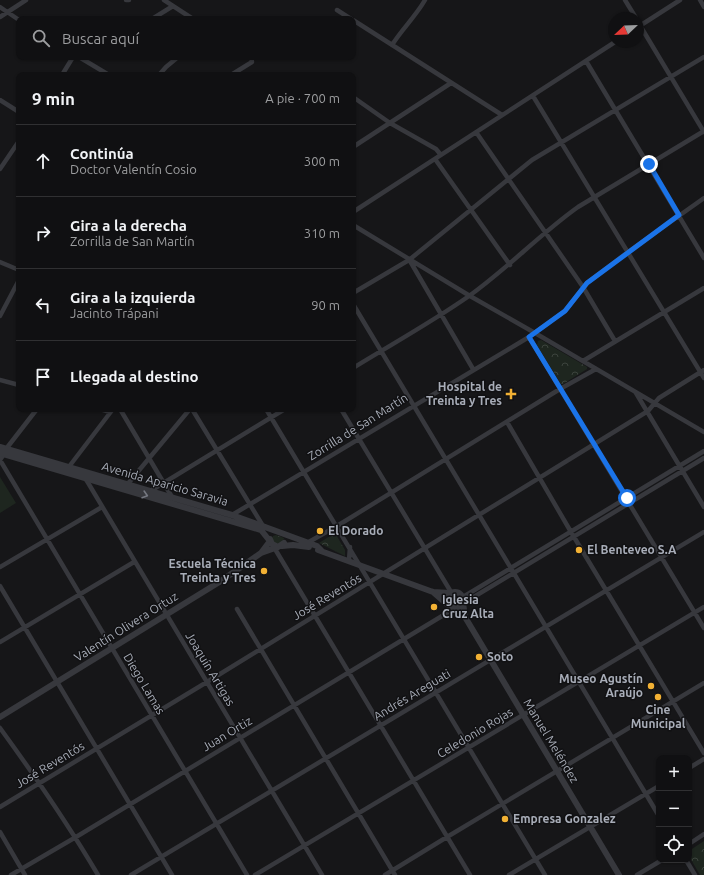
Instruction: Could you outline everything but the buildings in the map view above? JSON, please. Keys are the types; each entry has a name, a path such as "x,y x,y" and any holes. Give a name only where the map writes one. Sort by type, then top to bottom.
{"street":[{"path":"0,17 26,0"},
{"path":"164,0 188,16"},
{"path":"392,45 425,0"},
{"path":"625,0 632,12"},
{"path":"644,22 680,0"},
{"path":"700,0 704,7"},
{"path":"157,16 173,6"},
{"path":"0,7 16,18"},
{"path":"337,10 346,16"},
{"path":"356,22 502,115"},
{"path":"356,366 470,296 510,265 567,215 594,197 704,132 644,33"},
{"path":"356,210 608,47"},
{"path":"356,291 409,260 532,160 704,57"},
{"path":"64,72 71,60"},
{"path":"85,60 104,72"},
{"path":"162,72 174,60"},
{"path":"236,72 252,62 252,60"},
{"path":"586,61 704,258"},
{"path":"356,145 451,83"},
{"path":"533,96 702,371 704,378"},
{"path":"356,99 390,123 436,149 441,155"},
{"path":"0,100 16,110"},
{"path":"476,132 583,287 616,341"},
{"path":"0,170 16,145"},
{"path":"435,159 510,265"},
{"name":"Zorrilla de San Martín","path":"232,515 473,369 529,337 565,311 583,287 628,252 704,198"},
{"path":"356,227 470,296 535,332 704,432"},
{"path":"409,260 473,369"},
{"path":"0,262 16,269"},
{"path":"0,316 16,286"},
{"path":"583,361 704,288"},
{"path":"356,309 656,811"},
{"path":"529,337 704,628"},
{"path":"307,543 392,493 560,389 596,369"},
{"name":"José Reventós","path":"0,807 316,616 648,412 659,398 702,371"},
{"path":"0,380 16,384"},
{"path":"636,392 704,507"},
{"path":"2,454 35,412"},
{"path":"68,469 110,412"},
{"path":"122,412 164,483 171,500"},
{"path":"126,487 188,412"},
{"path":"193,412 263,526"},
{"path":"268,412 545,875"},
{"path":"152,490 280,412"},
{"path":"343,412 450,593"},
{"path":"507,422 572,534 704,753"},
{"path":"681,469 704,451"},
{"name":"Avenida Aparicio Saravia","path":"2,454 68,469 171,500 232,515 317,546 321,550"},
{"name":"Diego Lamas","path":"2,454 47,539 111,649 247,875"},
{"path":"463,601 467,601 512,571 681,469 704,458"},
{"name":"Joaquín Artigas","path":"85,474 102,507 134,562 322,875"},
{"name":"Avenida Aparicio Saravia","path":"126,487 152,490 171,500 261,530 269,540"},
{"path":"0,567 102,507"},
{"path":"278,532 272,534 269,540 272,544 278,547 281,557 470,875"},
{"name":"Andrés Areguati","path":"131,875 704,532"},
{"path":"278,547 285,541 285,535"},
{"name":"Valentín Olivera Ortuz","path":"261,553 269,540"},
{"name":"Avenida Aparicio Saravia","path":"278,547 304,546 321,550 434,592 450,593"},
{"name":"Valentín Olivera Ortuz","path":"1,714 57,682 166,615 261,553 278,547"},
{"path":"349,560 350,547"},
{"path":"0,642 134,562"},
{"path":"0,586 172,875"},
{"path":"455,591 459,592 463,601 460,607 451,607 447,598 450,593 455,591"},
{"name":"Avenida Aparicio Saravia","path":"434,592 451,607"},
{"name":"Manuel Meléndez","path":"463,601 466,617 490,660 619,875"},
{"name":"Manuel Meléndez","path":"451,607 466,617"},
{"name":"Juan Ortiz","path":"11,875 447,613 451,607"},
{"name":"Celedonio Rojas","path":"256,875 704,607"},
{"path":"237,609 394,873"},
{"path":"385,875 394,873 447,836 704,683"},
{"path":"0,728 40,783 76,837 98,875"},
{"path":"692,766 704,759"},
{"path":"509,875 591,828 656,788"},
{"path":"0,832 25,875"},
{"path":"692,842 704,834"},
{"path":"637,875 657,863"},
{"path":"688,863 694,875"}],"green space":[{"path":"541,340 587,367 587,369 561,384 537,345 538,341"},
{"path":"0,477 16,503 0,513"},
{"path":"335,533 345,550 345,556 319,543"},
{"path":"276,535 284,538 283,542 279,544 274,543 272,538"},
{"path":"704,841 704,875 700,875 692,861 692,849"}],"place":[{"name":"Hospital de Treinta y Tres","path":"511,394"},
{"name":"El Dorado","path":"320,531"},
{"name":"El Benteveo S.A","path":"579,550"},
{"name":"Escuela Técnica Treinta y Tres","path":"264,571"},
{"name":"Iglesia Cruz Alta","path":"434,607"},
{"name":"Soto","path":"479,657"},
{"name":"Museo Agustín Araújo","path":"651,686"},
{"name":"Cine Municipal","path":"658,697"},
{"name":"Empresa Gonzalez","path":"505,819"}],"route":[{"path":"627,498 529,337 565,311 587,283 679,215 649,164"}]}
